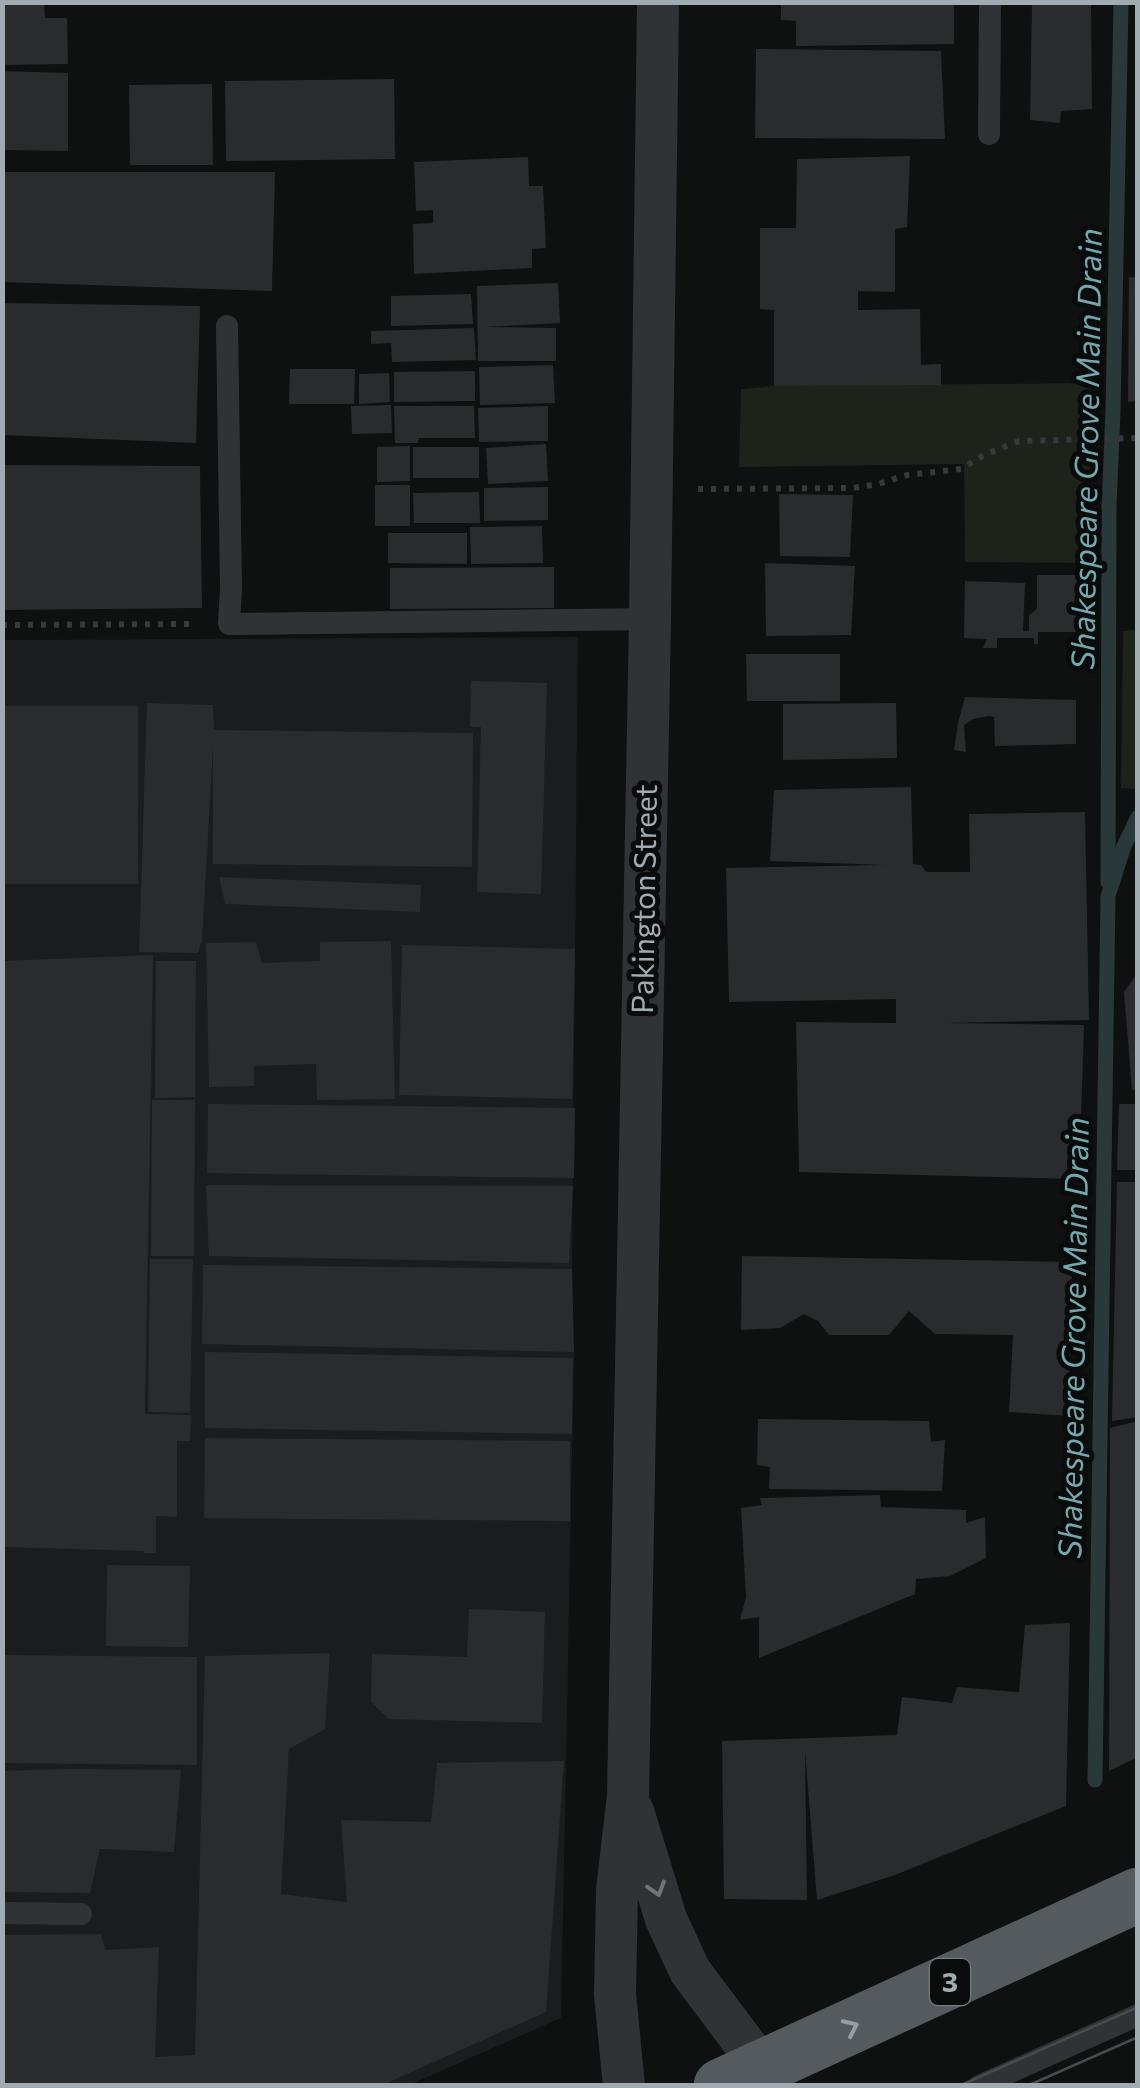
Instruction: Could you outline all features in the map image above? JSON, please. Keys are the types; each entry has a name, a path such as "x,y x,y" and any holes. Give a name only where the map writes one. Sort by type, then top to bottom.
{"highway":[{"name":"3","path":"742,2076 1138,1895"}],"street":[{"name":"Pakington Street","path":"624,2086 615,1994 617,1890 628,1796 658,2"},
{"name":"Pakington Street","path":"628,1796 666,1919 742,2076"}],"lane":[{"path":"990,2 990,134"},
{"path":"227,326 229,624 650,619"},
{"path":"2,1913 81,1914"},
{"path":"980,2086 1138,2015"}],"path":[{"path":"652,489 852,488 907,475 961,469 984,454 1019,441 1138,438"},
{"path":"2,625 229,624"}],"shaded area":[{"path":"1097,383 1090,563 965,562 964,464 739,467 741,389"},
{"path":"1137,630 1138,784 1134,789 1121,788 1123,631"},
{"path":"578,637 574,1352 561,2018 409,2085 3,2085 2,640"}],"building":[{"path":"2,2 44,2 45,18 67,18 68,64 2,65"},
{"path":"954,2 954,44 796,46 796,21 781,20 781,4"},
{"path":"1032,2 1091,2 1092,109 1061,111 1060,123 1030,120"},
{"path":"756,49 941,51 945,139 755,138"},
{"path":"2,71 68,73 68,151 2,150"},
{"path":"394,79 395,159 226,161 225,81"},
{"path":"212,84 213,165 130,165 129,85"},
{"path":"910,156 907,227 895,229 895,292 858,291 858,310 920,309 921,365 941,364 941,385 774,386 774,310 760,309 760,228 796,228 797,159"},
{"path":"528,157 529,186 543,186 546,248 532,249 532,268 414,274 413,224 433,223 433,210 416,211 414,162"},
{"path":"2,172 275,172 272,291 2,282"},
{"path":"1129,277 1138,277 1138,401 1128,402"},
{"path":"558,283 560,323 484,327 556,328 556,361 478,361 477,286"},
{"path":"471,294 473,324 391,326 391,296"},
{"path":"2,303 200,306 196,443 2,435"},
{"path":"474,328 476,360 392,362 391,343 371,344 371,331"},
{"path":"553,365 555,403 480,405 479,367"},
{"path":"290,369 355,369 354,404 289,404"},
{"path":"475,371 475,401 394,402 394,372"},
{"path":"389,373 390,402 359,404 359,374"},
{"path":"391,405 392,433 352,434 351,406"},
{"path":"394,406 474,406 475,438 419,438 418,443 395,443"},
{"path":"548,406 548,441 479,442 478,408"},
{"path":"546,444 548,481 488,484 486,448"},
{"path":"410,446 410,481 377,482 377,447"},
{"path":"413,447 479,447 479,478 413,478"},
{"path":"2,465 200,466 202,608 2,610"},
{"path":"375,485 410,485 410,526 375,526"},
{"path":"548,487 548,520 484,521 484,488"},
{"path":"479,492 480,523 414,523 413,493"},
{"path":"779,494 853,495 850,557 780,556"},
{"path":"542,526 543,563 471,564 470,527"},
{"path":"388,533 467,533 467,564 388,563"},
{"path":"765,563 855,566 851,635 766,636"},
{"path":"554,567 554,608 390,609 390,568"},
{"path":"1037,575 1078,575 1078,632 1038,632 1038,644 1034,644 1034,638 997,638 997,648 983,648 987,639 964,638 965,581 1025,583 1023,631 1029,631 1029,615 1037,609"},
{"path":"746,654 840,654 840,701 747,701"},
{"path":"471,681 547,683 541,894 477,892 481,727 470,727"},
{"path":"965,697 1076,700 1076,744 995,746 994,717 989,716 964,725 966,752 954,750"},
{"path":"147,703 213,705 214,730 473,733 472,867 213,864 213,747 202,940 198,953 139,952"},
{"path":"896,703 897,758 783,760 783,704"},
{"path":"2,706 138,706 138,884 2,884"},
{"path":"911,787 913,864 921,865 926,872 970,872 969,814 1085,812 1089,1020 943,1023 1084,1025 1079,1179 799,1172 796,1022 896,1023 896,999 729,1002 726,868 885,865 770,861 774,790"},
{"path":"219,877 421,885 420,912 225,904"},
{"path":"391,941 395,1099 317,1100 316,1064 254,1066 254,1086 209,1087 206,943 256,942 262,963 320,961 320,942"},
{"path":"402,945 575,949 572,1099 399,1095"},
{"path":"153,955 145,1414 191,1415 190,1441 177,1441 177,1517 156,1516 156,1553 2,1547 2,961"},
{"path":"156,961 196,961 195,1097 155,1098"},
{"path":"1138,972 1138,1090 1132,1090 1124,992"},
{"path":"152,1100 195,1100 194,1256 151,1256"},
{"path":"208,1104 575,1108 574,1178 207,1173"},
{"path":"1119,1104 1138,1104 1138,1170 1117,1170"},
{"path":"1117,1182 1138,1182 1138,1417 1112,1421"},
{"path":"206,1185 573,1186 569,1263 209,1256"},
{"path":"742,1256 1072,1262 1069,1416 1009,1412 1013,1335 935,1334 909,1311 889,1335 829,1335 818,1321 804,1314 780,1328 741,1330"},
{"path":"150,1259 193,1259 190,1413 148,1412"},
{"path":"203,1265 572,1269 574,1352 202,1344"},
{"path":"205,1352 573,1358 572,1434 205,1428"},
{"path":"758,1419 929,1421 931,1442 945,1440 942,1491 769,1489 770,1467 757,1465"},
{"path":"1138,1421 1138,1757 1109,1771 1110,1428"},
{"path":"205,1438 570,1441 570,1521 204,1518"},
{"path":"880,1495 881,1507 966,1510 966,1523 985,1517 986,1558 950,1576 916,1579 915,1594 759,1658 759,1617 740,1620 746,1597 741,1508 762,1505 760,1498"},
{"path":"107,1565 190,1566 188,1647 106,1646"},
{"path":"469,1609 545,1612 542,1723 389,1719 371,1702 372,1654 467,1657"},
{"path":"1070,1623 1066,1806 895,1875 817,1900 805,1751 807,1900 724,1899 722,1741 897,1735 902,1697 952,1703 957,1687 1019,1692 1025,1625"},
{"path":"330,1653 325,1729 289,1749 281,1894 347,1902 341,1820 431,1822 437,1763 564,1761 546,2012 380,2086 2,2086 2,1935 101,1934 105,1950 159,1947 155,2057 195,2055 205,1656"},
{"path":"2,1655 197,1657 197,1765 2,1763"},
{"path":"181,1770 174,1852 100,1849 90,1893 2,1892 2,1771"}],"waterway":[{"name":"Shakespeare Grove Main Drain","path":"1108,882 1109,507 1121,2"},
{"name":"Shakespeare Grove Main Drain","path":"1095,1780 1108,896 1138,817"}],"tram line":[{"path":"959,2086 1138,2007"},
{"path":"1027,2086 1138,2037"}]}
